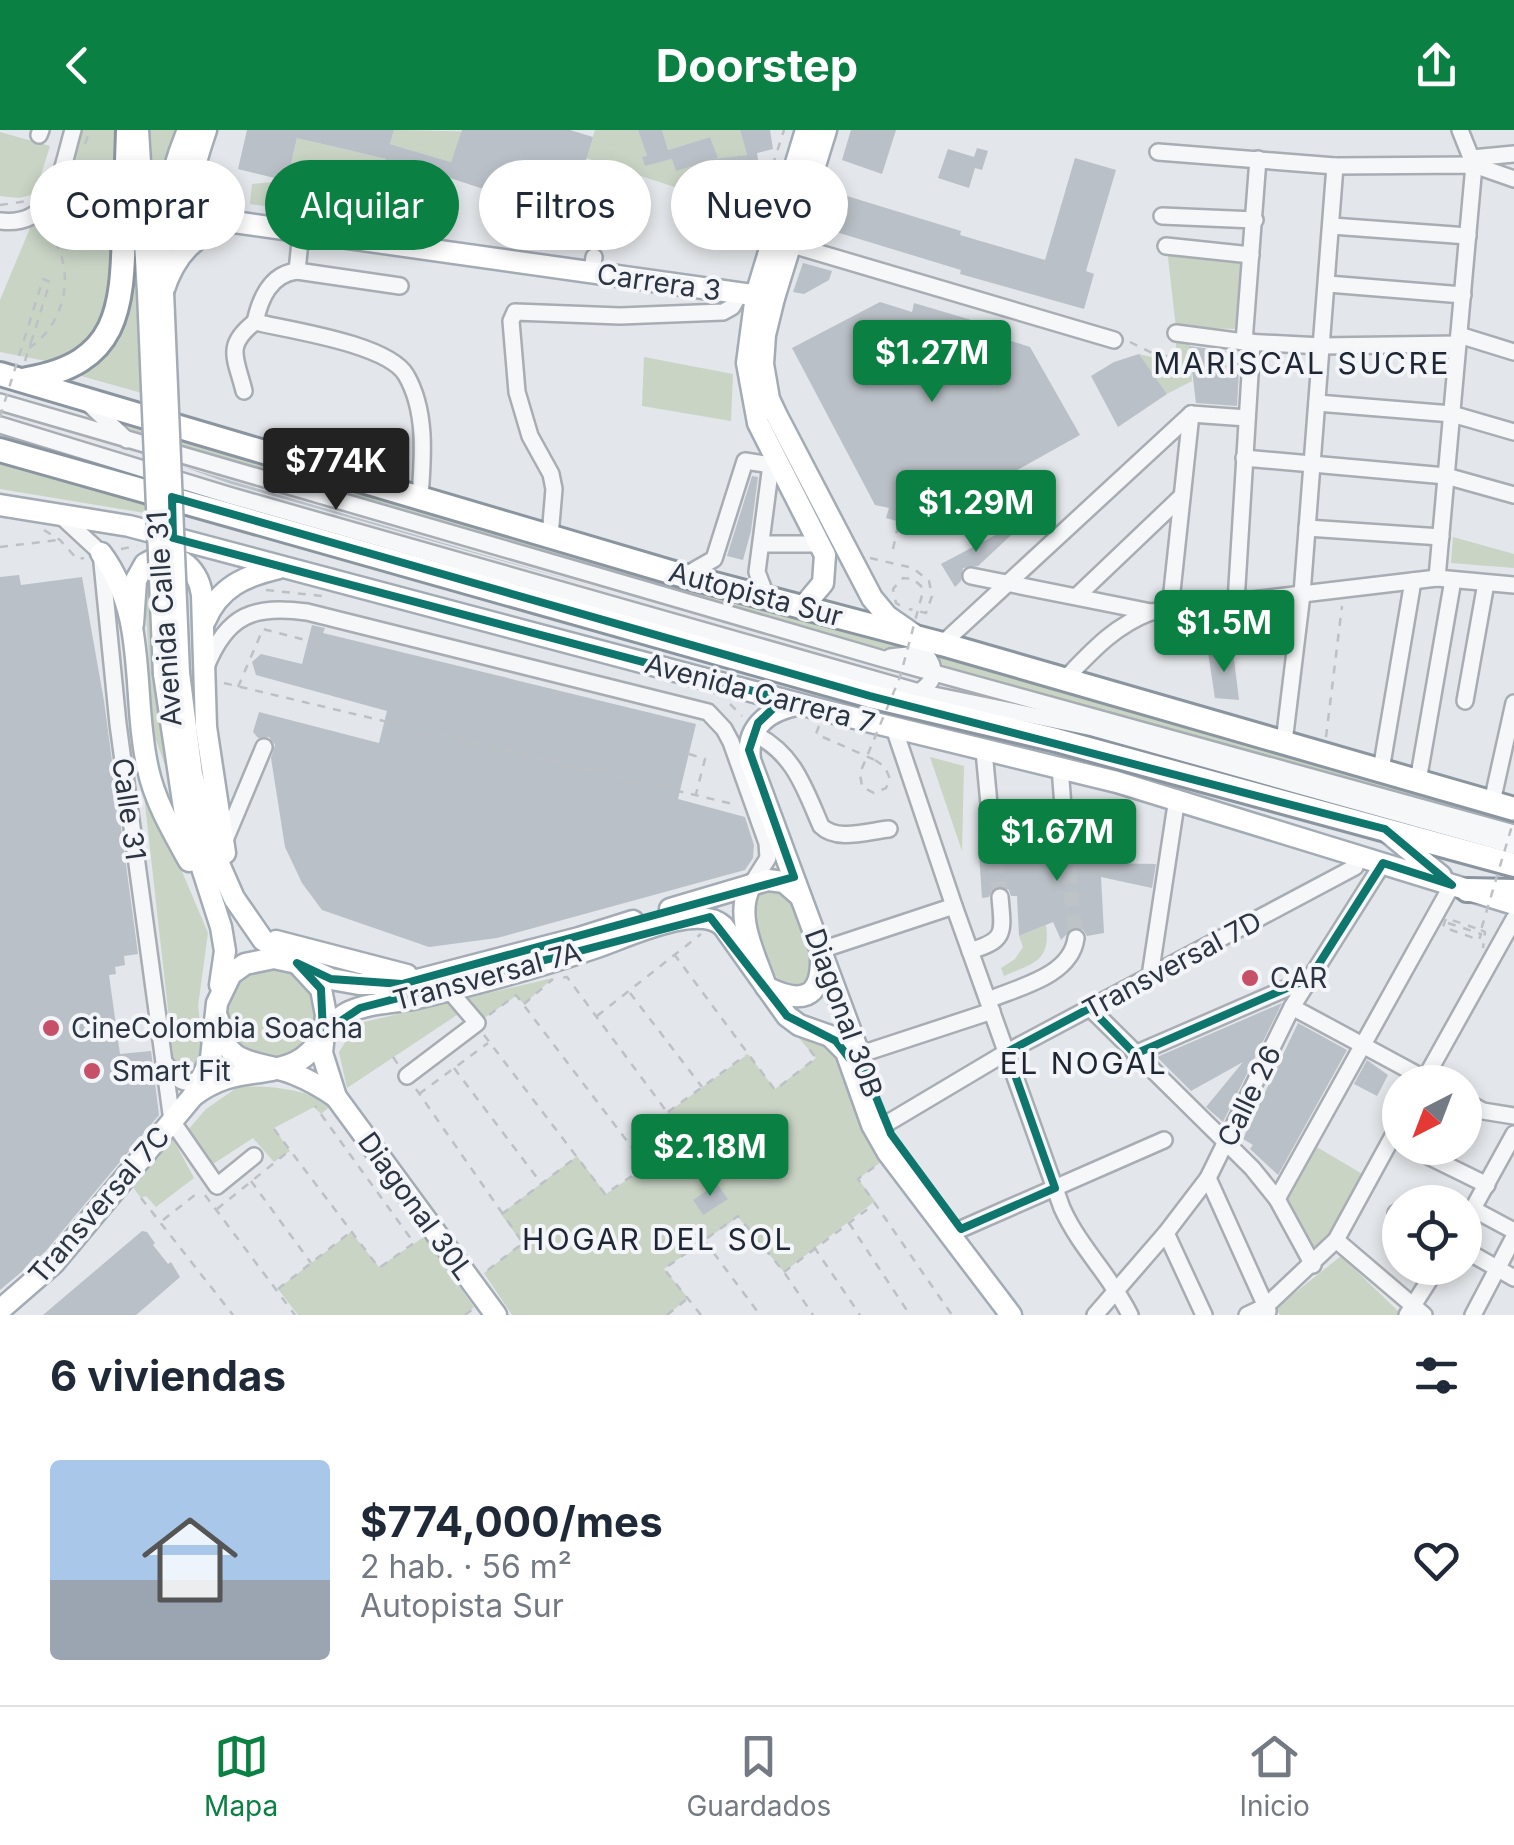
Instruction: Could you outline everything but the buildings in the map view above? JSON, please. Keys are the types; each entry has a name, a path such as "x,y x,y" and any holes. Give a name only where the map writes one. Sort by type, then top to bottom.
{"highway":[{"path":"10,377 65,370 100,342 115,318 123,276 128,130"},
{"name":"Autopista Sur","path":"10,377 684,576 942,644 1503,805"},
{"path":"0,450 870,696 1056,740 1514,865"},
{"path":"1460,888 1514,891"}],"main road":[{"name":"Avenida Calle 31","path":"138,130 155,292 172,674 169,726 185,815 226,951 217,1002 220,1036 228,1049 253,1066 273,1068"},
{"name":"Avenida Calle 31","path":"155,292 165,198 188,130"},
{"path":"196,160 206,130"},
{"path":"797,160 806,130"},
{"path":"814,160 826,130"},
{"name":"Carrera 3","path":"459,246 593,264 756,295"},
{"path":"155,292 184,250"},
{"path":"778,250 756,295 748,344 748,385 758,423 772,459 824,535 849,556 878,608 919,638"},
{"path":"756,295 769,399 824,535 825,573 818,590 802,607"},
{"name":"Avenida Carrera 7","path":"0,504 51,522 129,526 801,704 1060,767 1177,798 1514,904"},
{"path":"101,553 117,577 133,624"},
{"path":"216,911 150,780 133,624 138,572 152,559 181,560 196,574 200,584 211,774 222,845 250,923 286,945 441,983"},
{"path":"203,628 217,598 228,588 280,568"},
{"name":"Avenida Calle 31","path":"172,674 205,826 226,881 250,923 270,947 297,964 320,989 326,1015 322,1053 336,1097"},
{"path":"754,733 758,723 773,712 801,704"},
{"name":"Diagonal 30B","path":"754,733 748,750 750,760 820,950 872,1125 888,1153 1011,1315"},
{"path":"1385,829 1460,888"},
{"path":"800,896 776,879 751,886 744,898 743,915 766,987 794,1022 836,1041 854,1056"},
{"name":"Transversal 7A","path":"273,1068 301,1060 340,1018 360,1008 751,886"},
{"name":"Transversal 7A","path":"297,964 316,974 358,984 441,983 565,958 699,916 718,922 766,987"},
{"path":"766,987 789,998 809,994 820,982 820,950"},
{"path":"217,1002 231,974 245,964 274,958 297,964"},
{"name":"Transversal 7C","path":"0,1310 62,1254 198,1086 211,1058 217,1002"},
{"name":"Diagonal 30B","path":"854,1056 886,1124 1026,1315"},
{"path":"273,1068 292,1073 336,1097"},
{"name":"Transversal 7C","path":"198,1086 273,1068"},
{"name":"Diagonal 30L","path":"336,1097 496,1315"}],"street":[{"path":"63,160 72,130"},
{"path":"1418,780 1445,579 1441,538 1473,162 1460,130"},
{"path":"1158,152 1335,166 1473,162 1514,154"},
{"path":"1236,602 1258,160"},
{"path":"1473,162 1514,179"},
{"path":"1284,742 1302,594 1335,166"},
{"path":"0,220 22,221 30,212"},
{"path":"1162,216 1254,220"},
{"path":"1332,226 1468,236"},
{"path":"1166,246 1251,255"},
{"path":"297,270 299,250"},
{"path":"811,250 1118,336"},
{"path":"244,391 233,353 240,334 254,322 260,301 277,278 297,270 400,286"},
{"path":"1328,284 1462,295"},
{"path":"550,536 554,489 530,436 517,392 511,321 515,312 620,316 723,312 756,295"},
{"path":"254,322 362,347 404,372 419,413 424,452 420,497"},
{"path":"1181,333 1322,346 1459,340 1513,346"},
{"path":"82,398 130,442"},
{"path":"0,402 880,658 922,655 934,672 932,680 918,692"},
{"path":"1317,404 1452,414 1514,432"},
{"path":"942,644 1190,414 1247,418"},
{"path":"1170,610 1190,414"},
{"path":"0,425 228,495 918,692 1093,728 1514,846"},
{"path":"1244,458 1446,476 1514,494"},
{"path":"684,576 714,559 744,460 772,459 756,572 767,598"},
{"path":"1077,596 1182,496"},
{"path":"51,522 101,553"},
{"path":"1307,528 1441,538"},
{"path":"760,544 824,535"},
{"name":"Calle 31","path":"101,553 113,724 172,1121"},
{"path":"972,576 1151,612"},
{"path":"1065,679 1103,639 1129,620 1151,612 1445,579 1514,586"},
{"path":"1382,770 1413,582"},
{"path":"1466,700 1486,583"},
{"path":"203,678 222,638 248,614 278,608 317,614 708,712 731,742 768,850 765,865 751,886"},
{"path":"934,672 1514,833"},
{"path":"1503,805 1514,703"},
{"path":"894,728 1055,1188 1082,1246 1118,1289 1130,1315"},
{"path":"754,733 782,751 827,832 889,829"},
{"path":"222,845 264,747"},
{"path":"984,750 992,836"},
{"path":"1060,767 1066,846"},
{"path":"1150,976 1177,798"},
{"name":"Calle 26","path":"1094,1315 1208,1178 1292,1007 1383,862"},
{"name":"Transversal 7D","path":"886,1124 1007,1052 1355,867"},
{"path":"1278,1199 1363,1045 1460,888"},
{"path":"970,951 994,944 1000,938 1000,897"},
{"path":"820,950 954,906"},
{"path":"1435,1065 1514,919"},
{"path":"854,1056 990,1006 1064,964 1074,950 1076,938"},
{"path":"1135,1054 1310,978"},
{"path":"407,1076 477,1023 441,983"},
{"path":"1292,1007 1398,1065"},
{"path":"1090,1008 1227,1142 1278,1199 1313,1265"},
{"path":"164,1060 183,1083 198,1086"},
{"path":"1482,1111 1514,1116"},
{"path":"172,1121 217,1186 254,1156"},
{"path":"1482,1194 1514,1134"},
{"path":"961,1228 1164,1140"},
{"path":"1246,1315 1268,1310 1336,1240 1382,1156"},
{"path":"1448,1165 1487,1185"},
{"path":"1208,1178 1268,1310"},
{"path":"1473,1315 1514,1234 1482,1221"},
{"path":"1166,1232 1204,1315"},
{"path":"1336,1240 1414,1312 1428,1285"},
{"path":"1482,1259 1514,1278"}],"path":[{"path":"775,160 784,130"},
{"path":"0,206 30,209"},
{"path":"29,348 42,340 56,320 64,288 61,250"},
{"path":"0,417 44,279 50,282 29,348 10,377"},
{"path":"1118,336 1176,358 1185,342 1181,333"},
{"path":"893,548 898,521"},
{"path":"51,522 77,560"},
{"path":"0,546 60,540"},
{"path":"816,734 860,753 875,760 881,764 890,775 886,788 879,793 870,792 862,788 859,778 866,757 873,740 880,724 893,692 900,676 918,612 922,595 918,582 908,578 898,580 892,594 904,608 915,611 926,614 932,589 923,574 913,568 849,556"},
{"path":"1324,753 1342,600"},
{"path":"238,687 263,629 320,644"},
{"path":"203,678 755,809"},
{"path":"421,737 423,730"},
{"path":"689,754 706,759 696,795"},
{"path":"623,786 624,778"},
{"path":"1448,923 1480,934 1478,940 1443,927 1446,918 1481,930 1514,819"},
{"path":"596,1017 700,934"},
{"path":"674,954 775,1090 816,1058"},
{"path":"524,1004 554,978 568,977 687,1139 605,1194 477,1023 516,996 646,1166"},
{"path":"629,992 702,1087"},
{"path":"419,1094 490,1042"},
{"path":"666,1113 748,1054"},
{"path":"392,1057 523,1242 484,1274"},
{"path":"454,1068 542,1182"},
{"path":"274,1128 379,1268 414,1243 315,1106"},
{"path":"216,1210 290,1151"},
{"path":"501,1214 577,1156"},
{"path":"885,1158 858,1180 952,1315"},
{"path":"251,1181 311,1263"},
{"path":"160,1222 202,1190 295,1315"},
{"path":"141,1198 233,1315"},
{"path":"784,1272 874,1204"},
{"path":"700,1315 664,1269 738,1216 813,1315"},
{"path":"848,1222 910,1315"},
{"path":"278,1289 350,1232"},
{"path":"704,1240 760,1315"},
{"path":"814,1247 860,1315"},
{"path":"667,1315 688,1298"},
{"path":"465,1315 474,1308"}],"highlighted area":[{"path":"172,497 870,696 1385,829 1452,885 1383,863 1310,978 1135,1054 1090,1008 1007,1052 1055,1188 961,1229 891,1134 859,1055 849,1058 836,1041 787,1016 710,917 360,1008 323,1033 321,989 297,963 331,979 402,984 794,877 749,750 758,723 783,699 173,538"}],"green space":[{"path":"71,130 118,130 116,160 58,160"},
{"path":"146,130 182,130 167,160 148,160"},
{"path":"196,130 188,160 183,160"},
{"path":"299,130 314,142 386,159 386,160 292,160"},
{"path":"394,130 549,133 542,160 479,160 479,164 458,143 452,160 390,144"},
{"path":"595,130 638,130 649,160 592,160 586,158"},
{"path":"662,130 740,130 747,155 718,159 710,137 668,150"},
{"path":"0,132 50,146 46,160 30,160 30,195 0,196"},
{"path":"672,159 711,160 671,160 671,186 651,179 651,164"},
{"path":"265,183 265,206 250,204 252,184"},
{"path":"30,228 30,250 110,250 106,320 78,351 46,361 0,352 0,300"},
{"path":"1167,249 1245,254 1243,329 1176,328"},
{"path":"131,250 135,250 142,393 74,374 107,350 125,326"},
{"path":"1176,333 1189,335 1192,381 1167,394 1139,354 1176,363"},
{"path":"644,357 733,374 731,421 642,406"},
{"path":"115,417 904,642 876,649 311,488 135,432"},
{"path":"0,461 145,498 145,513 0,489"},
{"path":"1453,537 1514,554 1514,568 1451,563"},
{"path":"150,577 170,780 154,734 144,585"},
{"path":"935,651 1514,819 1514,827 945,668"},
{"path":"930,757 964,766 962,851"},
{"path":"142,777 208,933 198,1006 202,1038 198,1071 190,1077 174,1063"},
{"path":"775,887 794,900 816,962 806,990 774,985 752,917 756,891"},
{"path":"1046,925 1043,954 1004,976 1001,968 1015,959 1023,947 1019,936"},
{"path":"271,967 289,970 304,980 314,995 314,1031 304,1046 289,1056 271,1059 253,1056 238,1046 228,1031 225,1013 228,995 238,980 253,970"},
{"path":"553,978 524,1004 516,996 477,1023 463,1011 347,1088 339,1052 353,1030 364,1022"},
{"path":"797,1036 835,1049 885,1159 858,1179 875,1201 784,1272 738,1217 664,1269 688,1298 667,1315 512,1315 484,1273 522,1243 501,1214 577,1156 606,1194 686,1140 667,1113 748,1054 775,1089 816,1058"},
{"path":"238,1087 286,1089 332,1105 321,1114 314,1107 274,1128 290,1151 274,1162 253,1138 210,1166 188,1130 206,1109"},
{"path":"173,1139 194,1178 156,1207 146,1196 141,1198 132,1186"},
{"path":"1315,1146 1364,1175 1332,1238 1315,1255 1285,1200"},
{"path":"351,1232 379,1267 424,1237 474,1307 465,1315 298,1315 278,1289"},
{"path":"1341,1256 1400,1313 1280,1315 1276,1308"}],"tunnel":[{"path":"992,836 1000,897"},
{"path":"1066,846 1076,938"}],"place":[{"name":"CAR","path":"1250,978"},
{"name":"CineColombia Soacha","path":"51,1028"},
{"name":"Smart Fit","path":"92,1071"}],"district":[{"name":"MARISCAL SUCRE","path":"1302,364"},
{"name":"EL NOGAL","path":"1084,1064"},
{"name":"HOGAR DEL SOL","path":"658,1240"}]}
